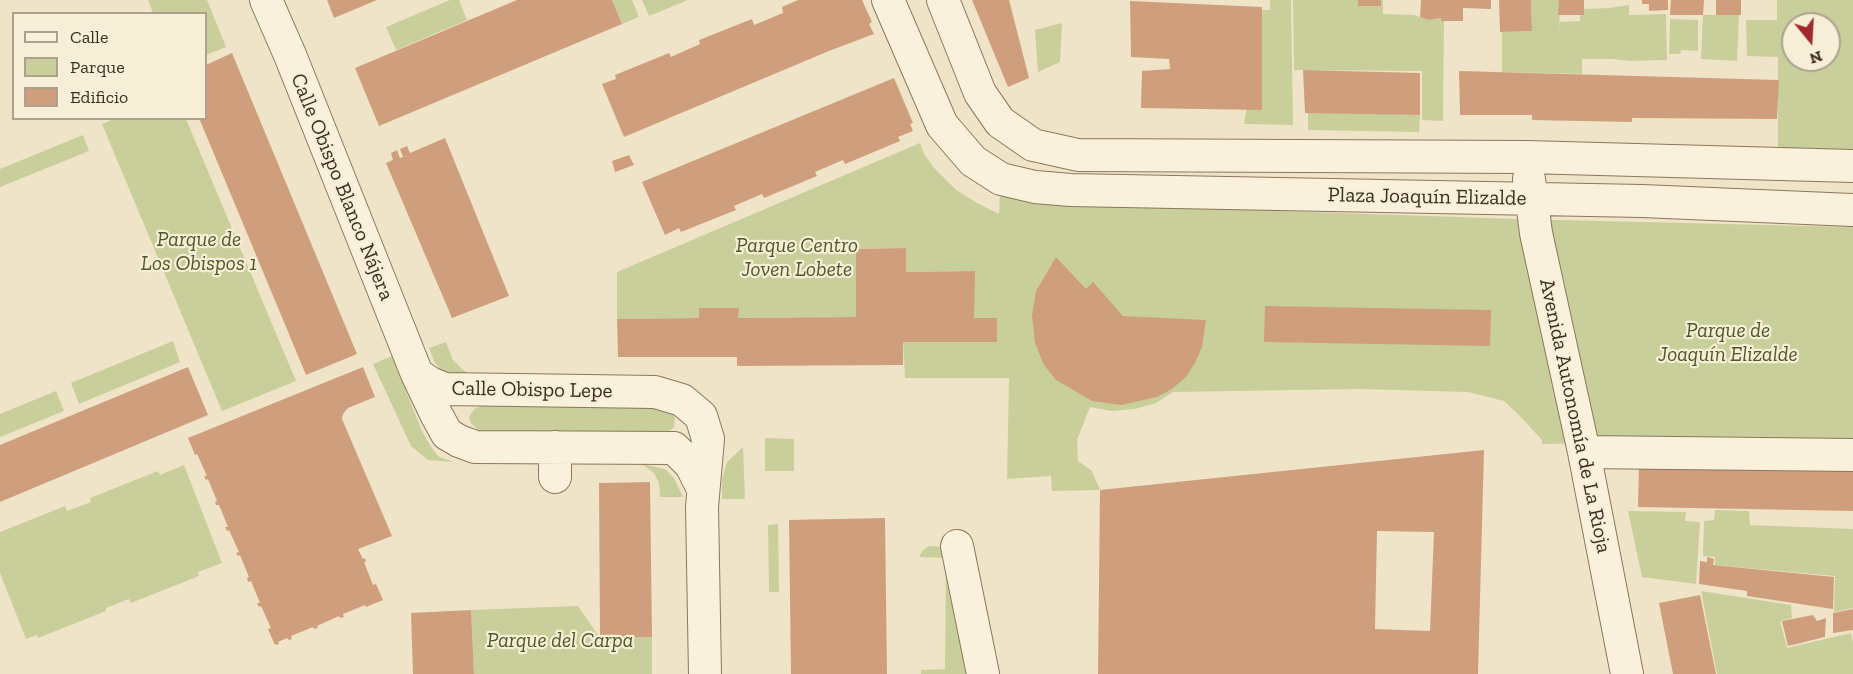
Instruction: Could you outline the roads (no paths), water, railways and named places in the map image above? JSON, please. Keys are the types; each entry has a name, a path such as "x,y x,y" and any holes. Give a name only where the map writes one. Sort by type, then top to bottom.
{"street":[{"name":"Calle Obispo Blanco Nájera","path":"266,0 290,54 417,374"},
{"name":"Plaza Joaquín Elizalde","path":"888,0 942,125 973,161 1001,179 1035,187 1071,190 1642,201 1853,210"},
{"name":"Plaza Joaquín Elizalde","path":"943,0 980,93 1000,122 1033,145 1078,155 1527,157 1853,166"},
{"name":"Avenida Autonomía de La Rioja","path":"1527,157 1536,233 1584,452 1627,674"},
{"name":"Calle Obispo Lepe","path":"417,374 447,434 459,441 475,447 555,462 674,448 691,465 703,489"},
{"name":"Calle Obispo Lepe","path":"417,374 445,389 655,392 682,400 701,416 708,439 703,489 705,674"},
{"path":"1584,452 1853,455"},
{"path":"957,546 983,674"}],"park label":[{"name":"Parque de Los Obispos 1","path":"199,252"},
{"name":"Parque Centro Joven Lobete","path":"797,258"},
{"name":"Parque de Joaquín Elizalde","path":"1728,343"},
{"name":"Parque del Carpa","path":"560,641"}]}
